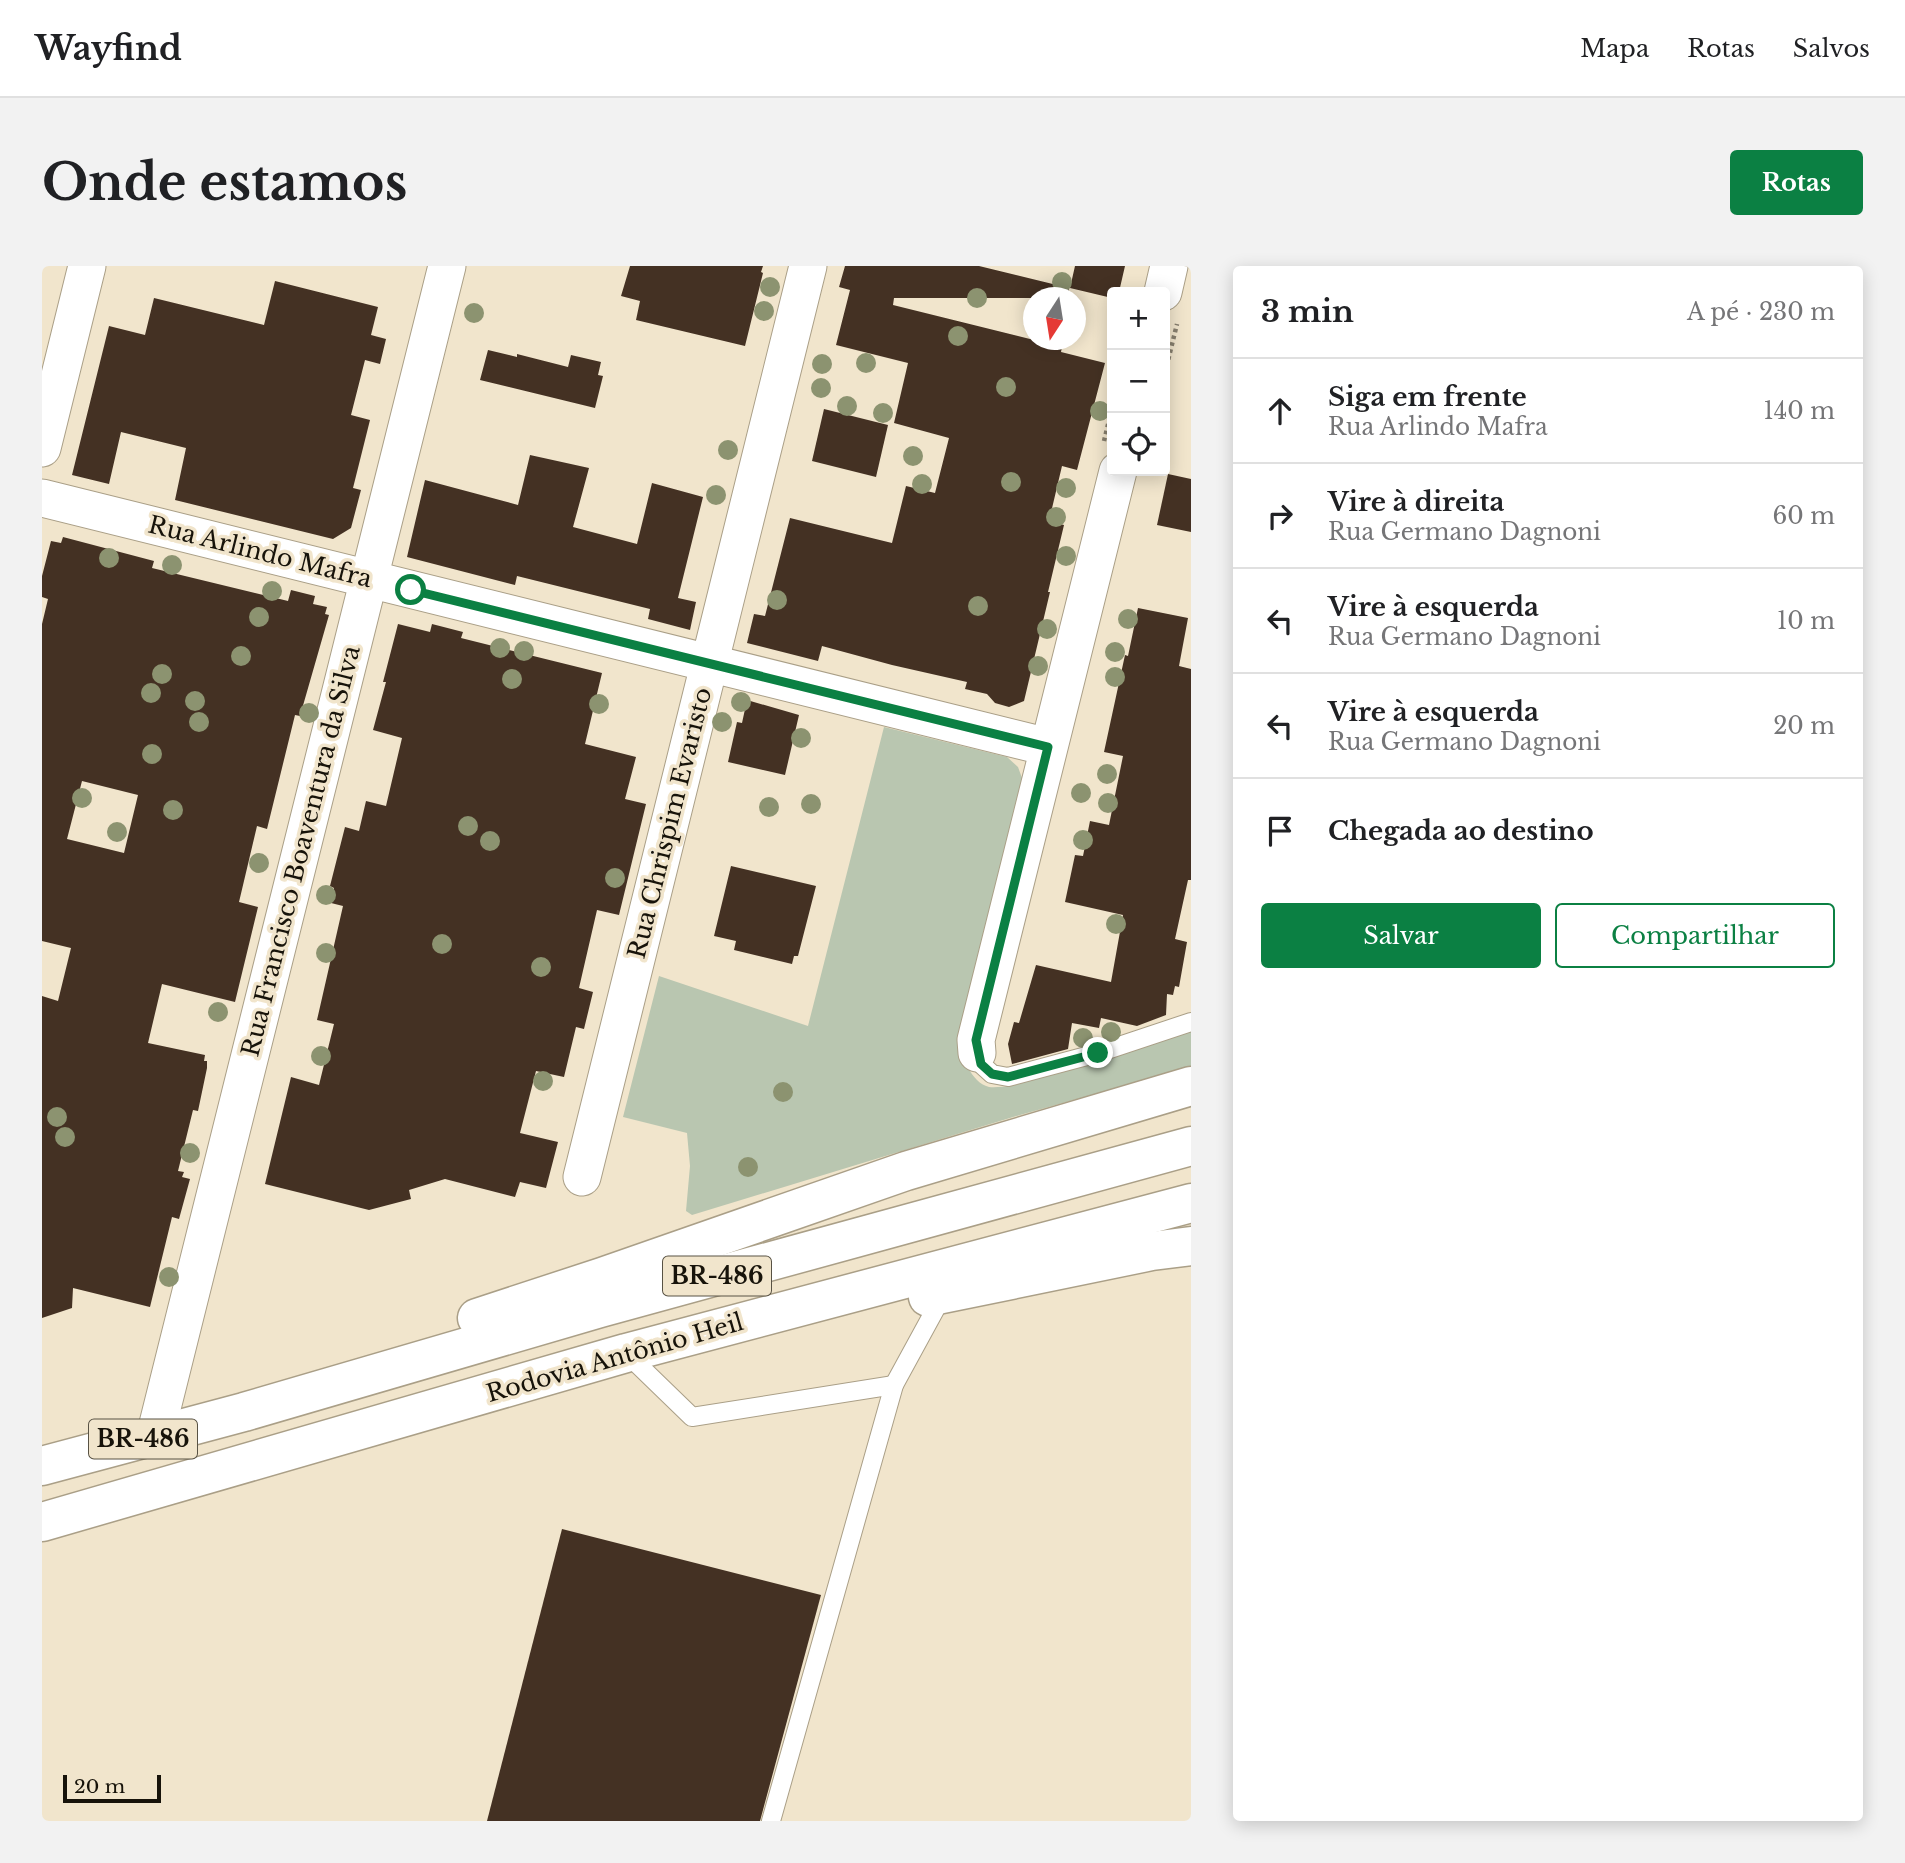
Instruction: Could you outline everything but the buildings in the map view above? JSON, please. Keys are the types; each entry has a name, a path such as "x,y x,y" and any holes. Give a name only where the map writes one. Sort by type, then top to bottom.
{"main road":[{"path":"244,1412 348,1360 602,1277 906,1171 1191,1086"},
{"name":"Rodovia Antônio Heil","path":"42,1466 244,1412 614,1304 1191,1146"},
{"name":"Rodovia Antônio Heil","path":"42,1522 626,1353 1191,1203"},
{"path":"698,1334 944,1294 1152,1251 1191,1246"}],"street":[{"path":"42,448 87,266"},
{"name":"Rua Francisco Boaventura da Silva","path":"155,1436 447,266"},
{"name":"Rua Chrispim Evaristo","path":"582,1177 808,266"},
{"path":"1164,287 1169,266"},
{"path":"977,1053 976,1040 1117,476"},
{"name":"Rua Arlindo Mafra","path":"42,498 1048,747"}],"lane":[{"path":"977,1053 981,1064 992,1074 1008,1077 1098,1053 1191,1022"},
{"path":"771,1821 894,1385 944,1294"},
{"path":"626,1353 692,1417 894,1385"}],"green space":[{"path":"884,727 1007,757 1018,767 1022,778 957,1040 968,1068 977,1080 989,1087 1012,1086 1191,1030 1191,1067 1020,1115 692,1215 686,1211 690,1166 687,1133 623,1117 659,976 808,1026"}],"route":[{"path":"411,590 1048,747 976,1040 977,1053 981,1064 992,1074 1008,1077 1098,1053"}]}
